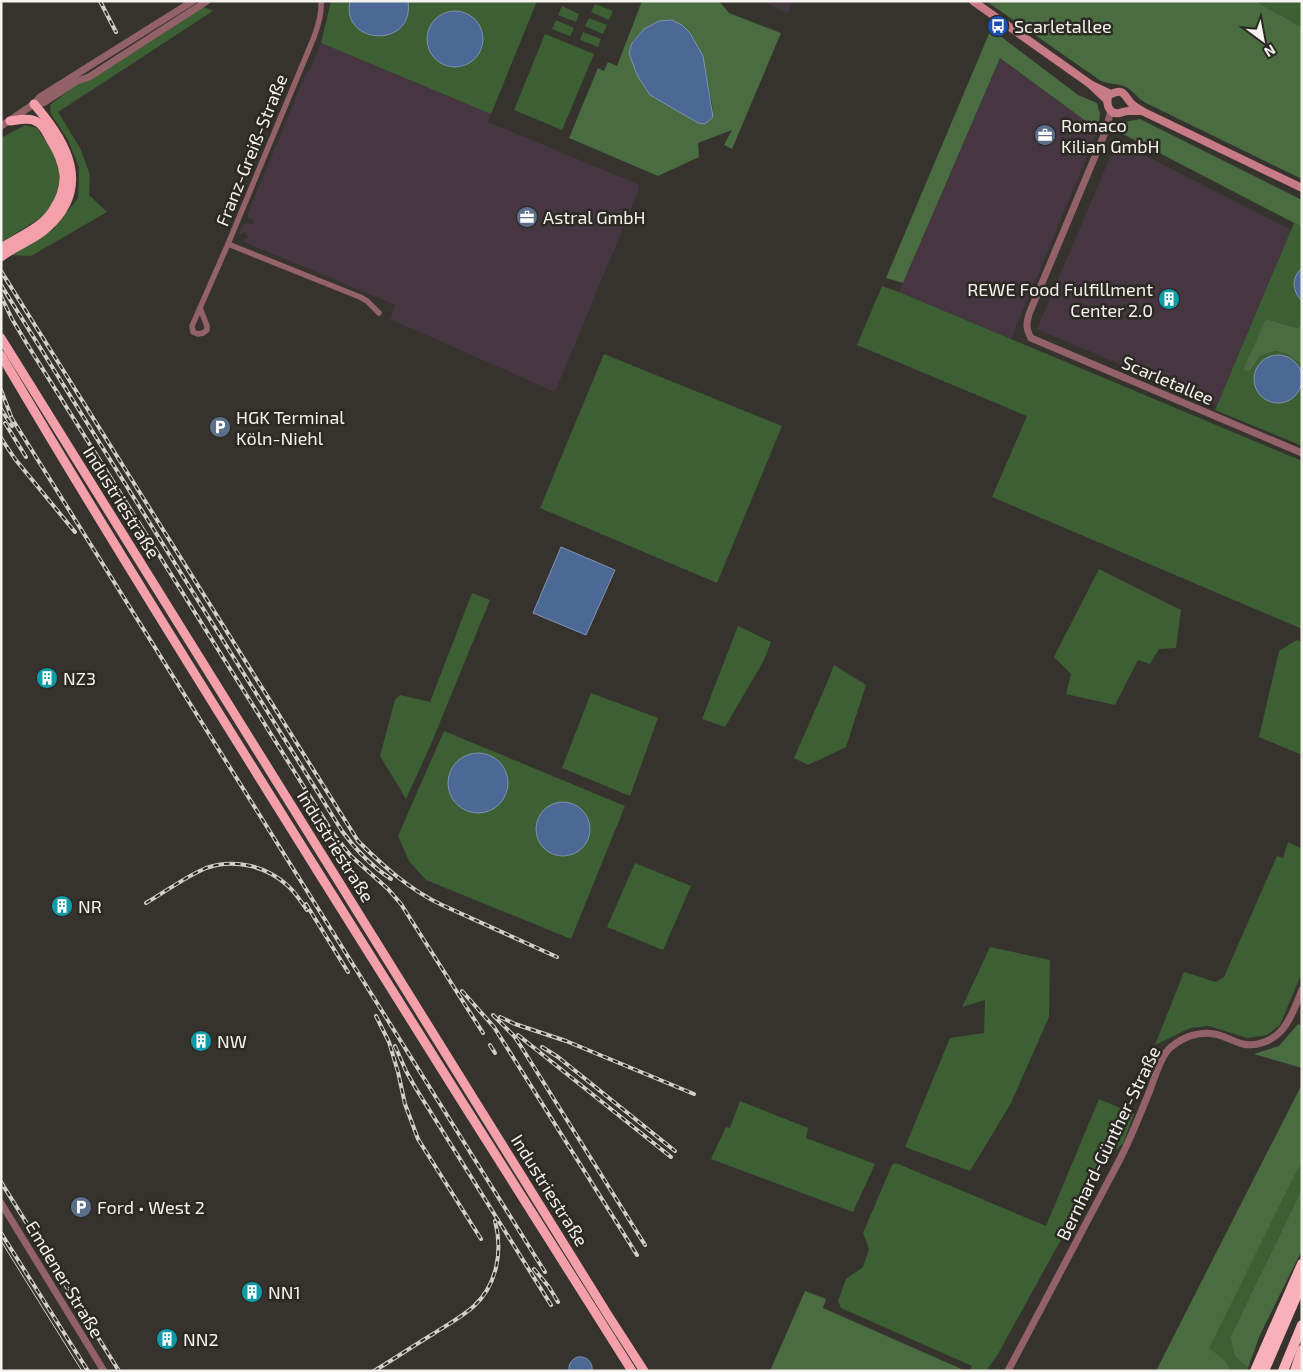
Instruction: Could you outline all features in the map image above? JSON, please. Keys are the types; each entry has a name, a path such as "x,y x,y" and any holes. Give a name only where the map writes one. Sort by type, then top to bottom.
{"highway":[{"path":"4,251 41,224 52,212 61,198 65,181 63,166 57,150 42,126 34,104"},
{"path":"4,251 45,230 58,217 68,200 72,180 71,164 65,149 48,120 34,104"},
{"path":"10,120 32,120 42,126"},
{"path":"1,332 25,376"},
{"name":"Industriestraße","path":"1,338 644,1371"},
{"name":"Industriestraße","path":"1,355 142,590 632,1371"},
{"path":"1255,1371 1302,1264"},
{"path":"1264,1371 1302,1283"},
{"path":"1283,1371 1302,1325"},
{"path":"1295,1371 1302,1350"}],"main road":[{"path":"973,1 1109,97"},
{"path":"1109,97 1120,92 1124,93 1129,101 1144,112 1302,188"},
{"path":"1109,97 1108,106 1118,112 1144,112"},
{"path":"1118,112 1127,108 1129,101"}],"street":[{"path":"1,126 34,104 40,97 194,1"},
{"path":"34,104 43,103 77,81 89,77 207,1"},
{"name":"Franz-Greiß-Straße","path":"200,308 314,37 320,20 321,1"},
{"name":"Scarletallee","path":"1118,112 1104,135 1029,314 1026,323 1027,331 1031,338 1302,453"},
{"path":"228,244 360,297 379,313"},
{"name":"Bernhard-Günther-Straße","path":"1008,1371 1131,1139 1169,1048 1181,1039 1196,1034 1214,1034 1244,1044 1258,1044 1269,1040 1280,1032 1288,1022 1302,990"},
{"name":"Emdener Straße","path":"1,1203 104,1371"}],"shaded area":[{"path":"761,1 793,1 788,13"},
{"path":"321,43 491,114 488,122 640,185 555,392 390,319 396,305 242,241 248,237 245,232 239,235 242,225 247,223 252,225 254,221 248,217 248,213 307,71 309,71"},
{"path":"1000,58 1098,130 1011,339 899,292"},
{"path":"1117,141 1291,230 1217,405 1037,329"}],"green space":[{"path":"331,1 537,1 491,114 321,43"},
{"path":"642,1 719,1 729,13 781,33 732,149 724,145 732,130 698,143 699,157 658,176 569,138 598,68 604,71 608,62 617,66","holes":["644,29 707,82 713,117 629,54 632,42"]},
{"path":"986,1 1255,1 1302,27 1302,179 1146,103 1126,87 1101,81"},
{"path":"1255,1 1302,1 1302,27"},
{"path":"595,4 613,11 609,20 591,12"},
{"path":"562,6 579,14 576,22 558,15"},
{"path":"203,7 213,11 58,112 80,148 90,175 89,195 107,212 31,256 10,255 53,230 78,198 79,167 68,140 51,114 50,105 76,85"},
{"path":"589,18 607,25 603,34 585,26"},
{"path":"556,20 574,28 570,36 552,29"},
{"path":"991,29 1078,95 1097,103 1100,114 1098,130 1000,58 903,283 886,278"},
{"path":"583,32 601,39 598,47 580,40"},
{"path":"545,34 594,54 562,130 514,110"},
{"path":"1140,119 1302,200 1302,227 1119,132 1125,122"},
{"path":"25,125 37,128 55,155 59,170 59,186 56,199 48,213 2,242 1,138"},
{"path":"1294,223 1302,227 1302,268 1296,276 1294,284 1296,293 1302,301 1302,323 1298,328 1266,319 1250,371 1260,356 1275,351 1287,354 1302,364 1300,387 1302,380 1302,446 1215,410"},
{"path":"882,286 1302,461 1302,629 992,497 1027,416 857,345"},
{"path":"1266,319 1298,328 1302,323 1302,364 1287,354 1275,351 1260,356 1250,371 1243,370"},
{"path":"604,354 782,426 717,583 540,508"},
{"path":"1099,569 1181,610 1176,648 1159,649 1150,664 1138,660 1115,705 1066,694 1071,674 1054,657"},
{"path":"472,593 490,600 431,744 406,799 380,756 395,700 400,695 430,702"},
{"path":"738,626 771,642 764,660 725,727 702,719"},
{"path":"1297,640 1302,642 1302,755 1259,737 1279,651"},
{"path":"834,665 866,685 846,747 808,765 794,758"},
{"path":"591,693 658,718 630,796 562,768"},
{"path":"444,731 625,806 571,939 426,880 409,861 398,836"},
{"path":"1288,842 1302,849 1302,972 1280,1025 1267,1035 1247,1038 1209,1026 1190,1028 1155,1045 1184,972 1216,982 1224,977 1277,856 1283,858"},
{"path":"635,863 691,886 663,950 607,927"},
{"path":"990,947 1050,960 1049,1017 1010,1105 970,1171 905,1147 950,1038 984,1033 985,1000 962,1007"},
{"path":"1298,1024 1302,1026 1302,1068 1254,1054 1279,1046"},
{"path":"1302,1084 1302,1161 1209,1348 1226,1361 1232,1371 1156,1371"},
{"path":"1099,1099 1134,1114 1123,1144 1107,1156 998,1354 986,1371 970,1371 972,1366 841,1308 838,1301 846,1279 863,1267 869,1249 863,1233 892,1165 896,1163 1046,1226"},
{"path":"740,1101 808,1128 806,1138 875,1164 853,1212 711,1159 726,1127 730,1128"},
{"path":"1302,1161 1302,1189 1230,1337 1235,1357 1248,1368 1247,1371 1232,1371 1226,1361 1208,1348"},
{"path":"1302,1189 1302,1250 1260,1335 1248,1368 1235,1357 1230,1337"},
{"path":"805,1291 826,1299 823,1308 966,1371 770,1371"}],"water":[{"path":"350,1 408,1 407,17 400,28 390,34 378,36 366,33 356,26 350,16"},
{"path":"455,11 466,13 475,19 481,28 483,39 481,50 475,59 466,65 455,67 444,65 435,59 429,50 427,39 429,28 435,19 444,13"},
{"path":"672,20 682,25 690,33 703,56 713,117 705,124 698,123 650,95 637,75 629,53 632,43 644,29 659,21"},
{"path":"1302,268 1302,301 1296,293 1294,284 1298,272"},
{"path":"1278,355 1287,357 1295,362 1300,370 1302,379 1300,388 1295,396 1287,401 1278,403 1269,401 1261,396 1256,388 1254,379 1256,370 1261,362 1269,357"},
{"path":"561,547 615,570 586,635 533,613"},
{"path":"478,753 495,758 503,766 508,783 503,800 495,808 478,813 461,808 453,800 448,783 453,766 461,758"},
{"path":"563,802 573,804 582,810 588,819 590,829 588,839 582,848 573,854 563,856 553,854 544,848 538,839 536,829 538,819 544,810 553,804"},
{"path":"578,1357 589,1360 592,1365 592,1371 569,1371 571,1362"}],"tram line":[{"path":"1,1241 82,1371"}],"railway":[{"path":"100,1 116,32"},
{"path":"1,271 358,841 397,877 430,899 557,957"},
{"path":"1,285 342,831 364,857 391,879"},
{"path":"1,296 27,344 334,835 351,856 388,889 401,904 483,1033"},
{"path":"1,390 11,416"},
{"path":"1,409 12,426"},
{"path":"11,417 545,1272"},
{"path":"5,423 26,457"},
{"path":"1,438 15,459 75,532"},
{"path":"146,903 206,868 217,865 239,864 260,869 280,879 294,892 307,910"},
{"path":"306,904 348,972"},
{"path":"462,991 494,1027 637,1255"},
{"path":"493,1015 514,1036 522,1048 645,1245"},
{"path":"376,1016 389,1042 405,1104 418,1139 481,1239"},
{"path":"500,1017 566,1041 694,1094"},
{"path":"518,1035 671,1157"},
{"path":"490,1045 495,1053"},
{"path":"395,1046 415,1087 551,1305"},
{"path":"542,1047 558,1057 675,1151"},
{"path":"1,1182 119,1371"},
{"path":"374,1371 459,1317 482,1298 493,1278 498,1256 495,1221"},
{"path":"1,1233 88,1371"},
{"path":"534,1269 549,1287 558,1302"}],"place":[{"name":"Scarletallee","path":"998,26"},
{"name":"Romaco Kilian GmbH","path":"1045,135"},
{"name":"Astral GmbH","path":"527,217"},
{"name":"REWE Food Fulfillment Center 2.0","path":"1169,299"},
{"name":"HGK Terminal Köln-Niehl","path":"220,427"},
{"name":"NZ3","path":"47,678"},
{"name":"NR","path":"62,906"},
{"name":"NW","path":"201,1041"},
{"name":"Ford • West 2","path":"81,1207"},
{"name":"NN1","path":"252,1292"},
{"name":"NN2","path":"167,1339"}]}
